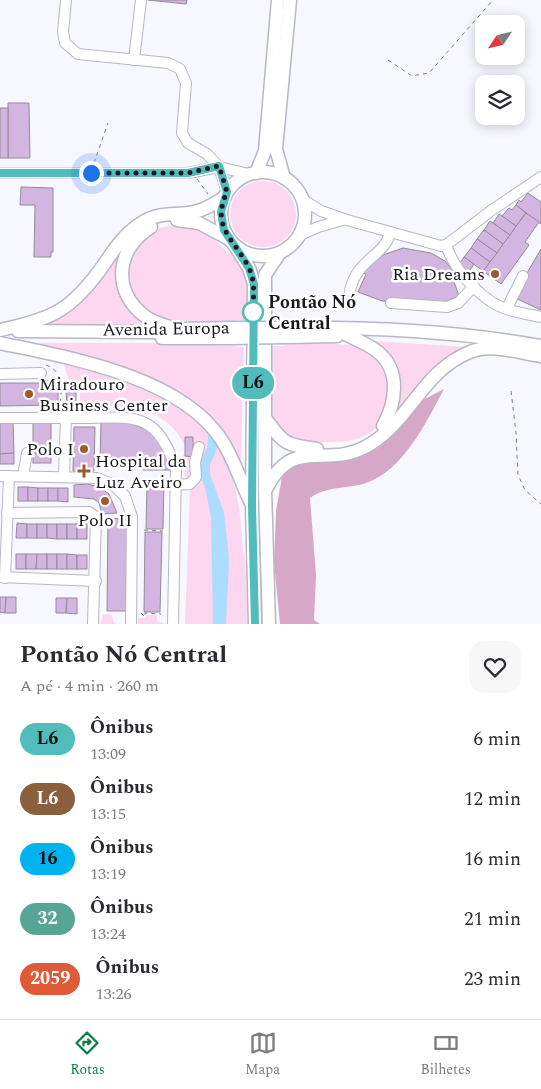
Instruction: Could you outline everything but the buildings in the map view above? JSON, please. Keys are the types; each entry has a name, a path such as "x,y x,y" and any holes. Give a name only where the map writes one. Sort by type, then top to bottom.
{"main road":[{"path":"253,174 265,151 278,0"},
{"path":"284,178 276,149 290,0"},
{"path":"0,331 31,324 67,307 89,286 130,230 156,215 202,210 226,194 240,179 253,174 275,174 284,178 298,190 302,199 305,217 300,236 279,254 265,275 265,490 269,624"},
{"path":"226,194 222,221 232,242 249,268 254,284 252,506 255,624"},
{"path":"179,329 147,318 130,300 122,271 124,257 130,244 141,233 154,225 178,220 200,223 232,242 242,251 260,257 279,254"},
{"name":"Avenida Europa","path":"0,331 157,332 179,329 233,333"},
{"name":"Avenida Europa","path":"0,338 418,330 461,334 541,346"},
{"name":"Avenida Europa","path":"284,332 379,335 451,340 541,354"},
{"path":"265,418 280,438 292,446 311,448 346,447 367,441 381,430 392,411 395,383 390,368 378,352 347,335"},
{"path":"0,344 65,357 146,383 187,404 203,418 220,438 235,464 252,506"},
{"path":"265,490 281,466 293,458 304,455 344,455 366,447 383,436 443,366 472,350 488,347 541,354"},
{"path":"252,427 259,448 265,454 293,458"}],"street":[{"path":"66,0 63,32 65,43 78,54 168,64 180,69 186,83 182,133 188,143 207,154 219,166 226,194"},
{"path":"134,60 141,0"},
{"path":"0,173 188,173 219,166 253,174"},
{"path":"302,199 321,211 347,220 434,246 446,245 492,210 540,179"},
{"path":"300,236 333,222 347,220"},
{"path":"350,291 356,274 364,263 381,249 390,233"},
{"path":"446,245 457,267 474,286 503,308 541,317"},
{"path":"503,308 523,276"},
{"path":"391,304 447,308 458,303 474,286"},
{"path":"0,374 41,373"},
{"path":"0,418 118,416 141,420 157,431 170,449 176,470 173,624"},
{"path":"63,418 64,476"},
{"path":"176,485 190,484 196,477 195,462 199,447"},
{"path":"24,476 27,453"},
{"path":"96,581 3,578 7,513 4,501 4,476 86,476 104,480 119,490 130,504 133,530 132,624"},
{"path":"7,513 93,514 97,522 93,624"}],"path":[{"path":"388,60 412,76 429,73 493,0"},
{"path":"91,173 108,124"},
{"path":"196,177 211,198"},
{"path":"61,381 63,418"},
{"path":"511,391 516,432 518,475 525,490 541,504"},
{"path":"144,530 162,531"},
{"path":"143,613 142,617 145,617 145,613 161,614"}],"shaded area":[{"path":"263,181 276,183 286,191 294,201 296,214 294,227 286,237 276,245 263,247 250,245 240,237 232,227 230,214 232,201 240,191 250,183"},
{"path":"172,225 190,226 209,234 240,265 247,282 248,320 233,320 233,323 169,320 148,312 134,296 126,278 127,263 143,238 160,228"},
{"path":"124,243 118,277 151,326 43,326 69,311"},
{"path":"372,341 468,347 396,416 401,393 398,375 388,359"},
{"path":"27,343 180,343 244,347 241,459 239,459 217,421 196,402 174,388"},
{"path":"285,343 346,345 363,350 371,355 383,370 388,388 385,411 379,425 368,434 354,440 341,442 302,441 287,436 282,432 274,421 272,411 272,346 285,346"},
{"path":"64,364 128,381 163,395 186,409 217,442 227,461 234,481 238,503 245,556 248,624 185,624 190,483 186,482 183,455 187,453 177,433 167,423 145,411 119,406 80,406 80,392 76,385 70,385"},
{"path":"444,389 413,444 391,468 379,477 366,483 323,491 310,498 316,575 314,620 320,624 280,624 274,562 276,511 282,477 296,464 308,461 354,459 378,448 394,434 417,403"},
{"path":"103,615 112,615 114,623 117,624 100,624"},
{"path":"146,615 157,615 157,621 166,624 138,624 138,618 145,618"}],"water":[{"path":"209,431 218,442 210,464 210,474 224,512 229,560 226,624 213,624 211,517 205,487 199,474 201,460 207,448"}],"bus line":[{"name":"L6","path":"0,173 188,173 219,166 227,192 221,212 224,230 249,268 254,284 252,506 255,624"}],"place":[{"name":"Ria Dreams","path":"495,274"},
{"name":"Pontão Nó Central","path":"253,312"},
{"name":"Miradouro Business Center","path":"29,394"},
{"name":"Polo I","path":"84,449"},
{"name":"Hospital da Luz Aveiro","path":"84,471"},
{"name":"Polo II","path":"105,501"}],"route":[{"path":"91,173 188,173 219,166 227,192 221,212 224,230 249,268 254,284 253,314 253,312"}]}
